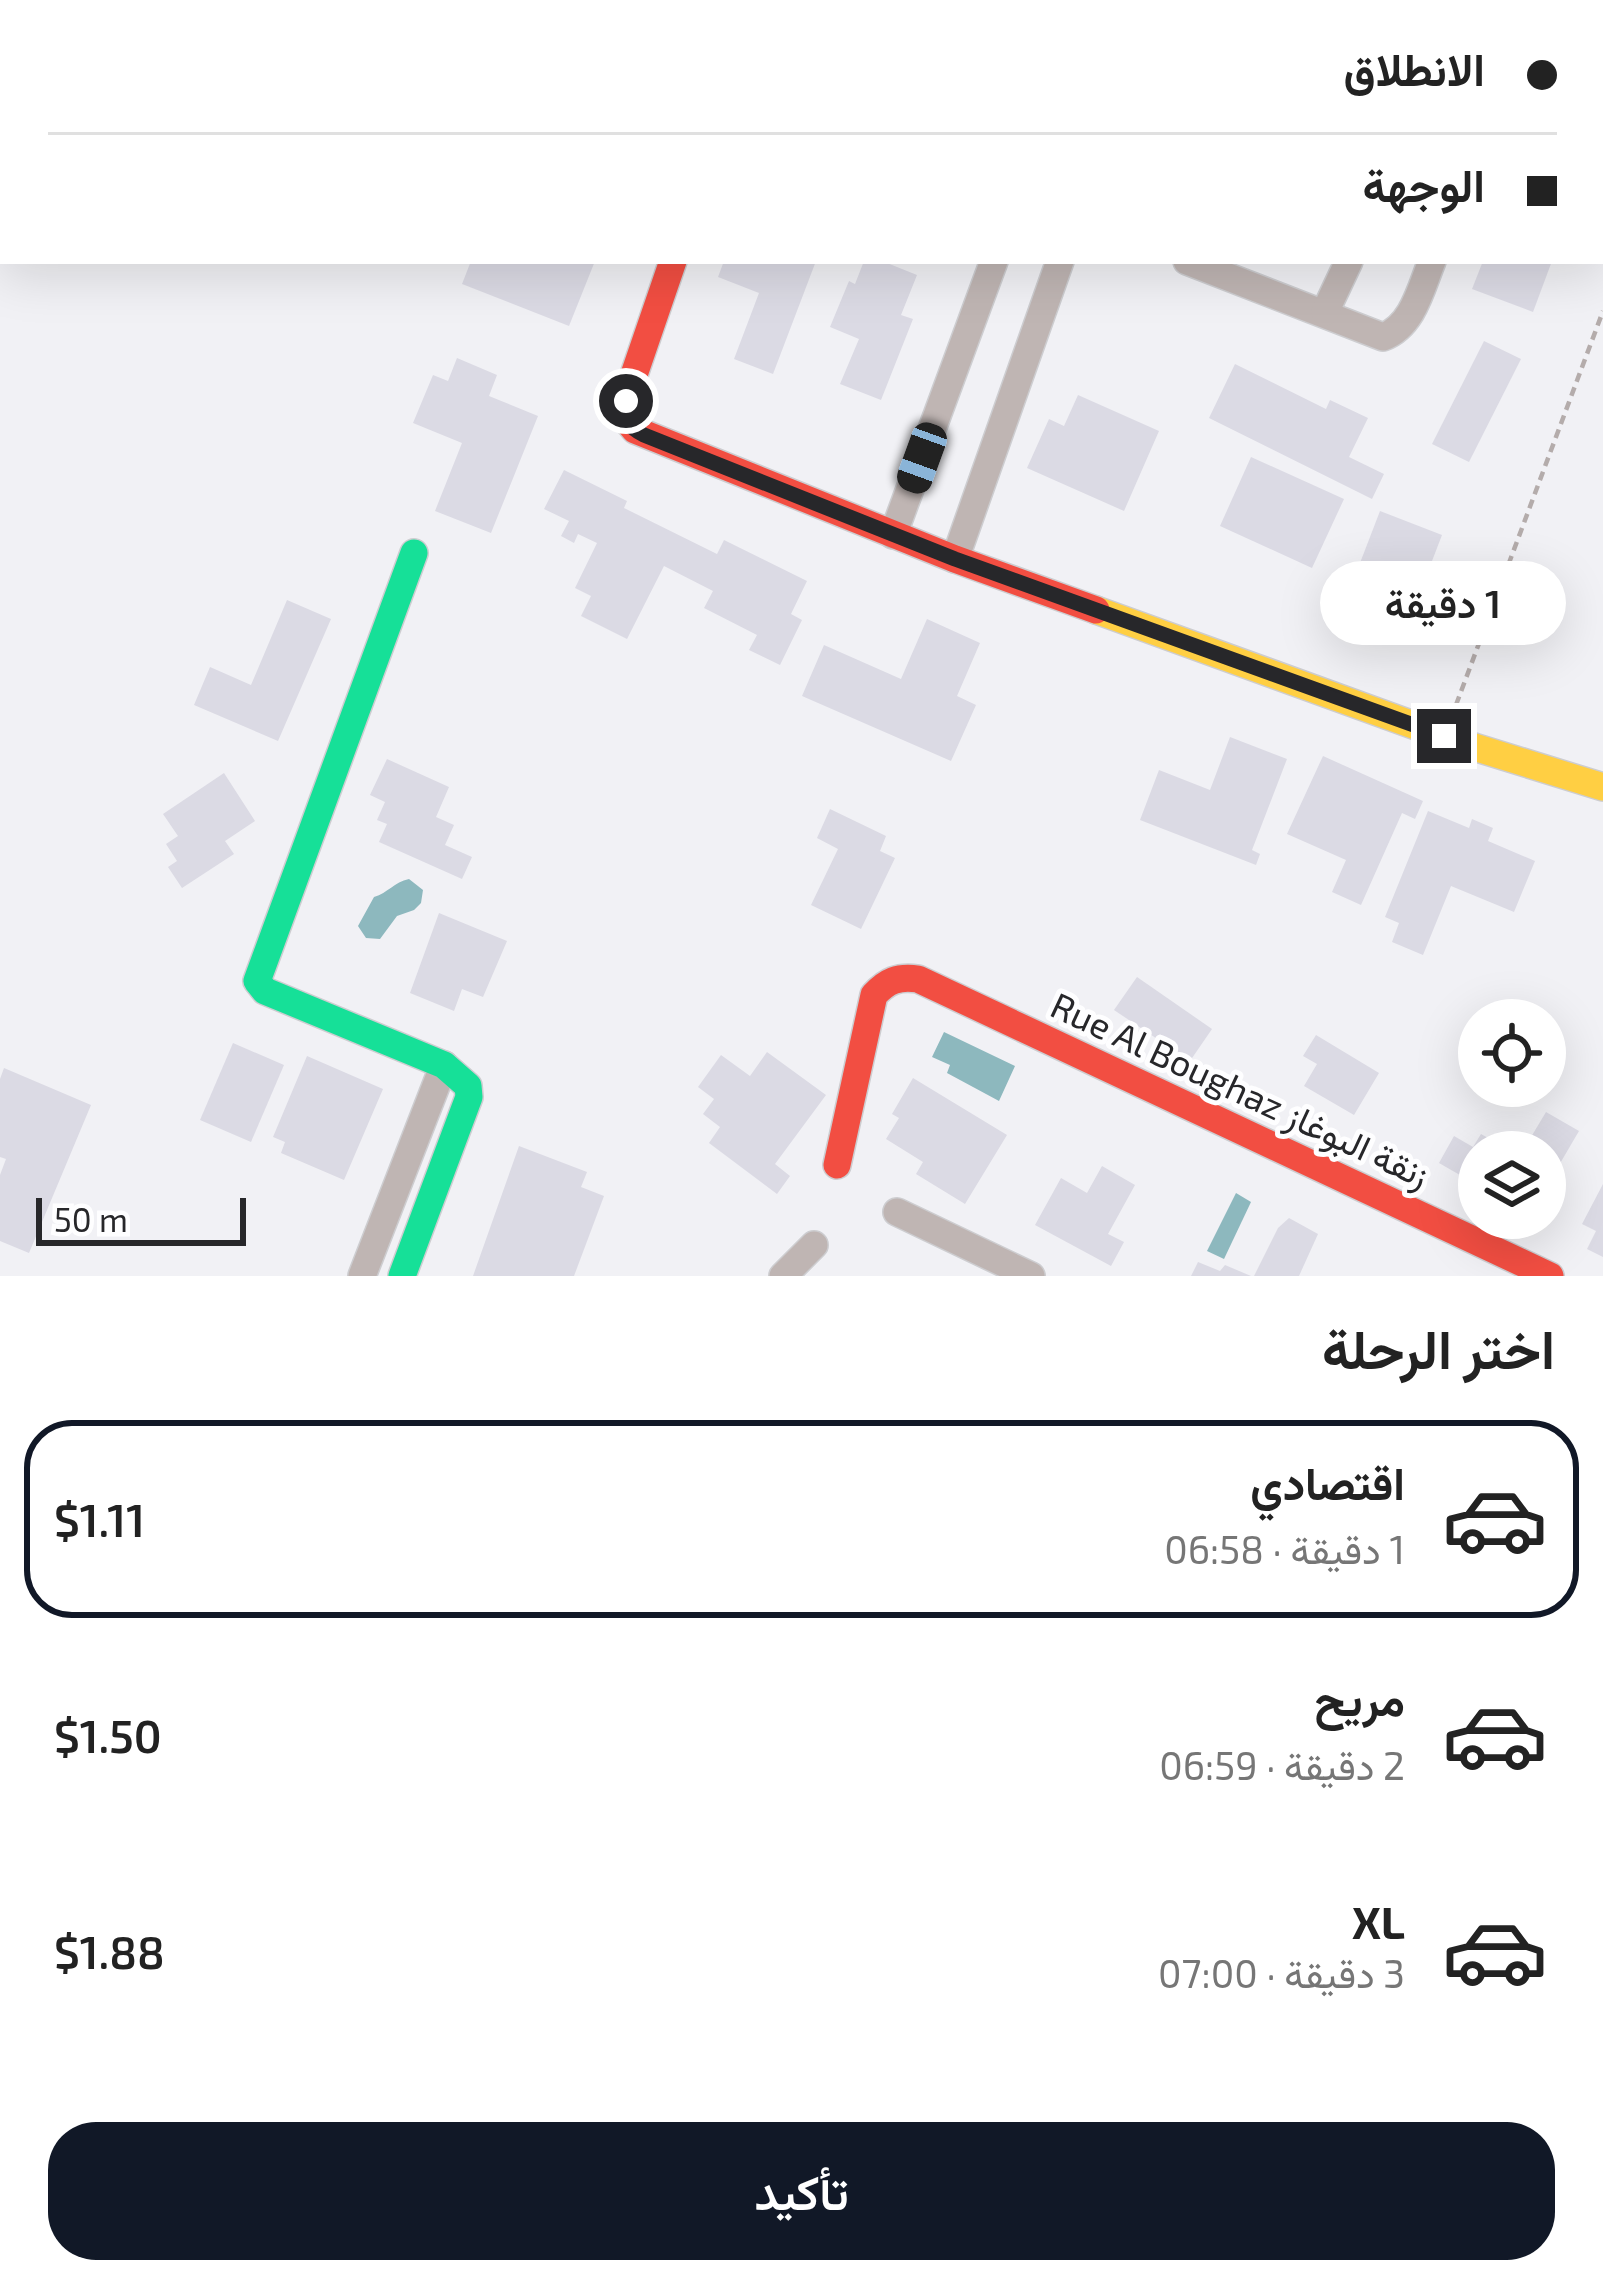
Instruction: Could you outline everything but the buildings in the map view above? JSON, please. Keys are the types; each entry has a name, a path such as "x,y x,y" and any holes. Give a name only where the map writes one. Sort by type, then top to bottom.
{"street":[{"path":"672,264 624,410 628,425 644,435 955,559 1444,736 1603,787"},
{"path":"893,535 993,264"},
{"path":"955,559 1059,264"},
{"path":"1195,264 1325,312 1377,337 1390,335 1408,317 1431,264"},
{"path":"1325,312 1347,264"},
{"path":"402,1276 470,1097 465,1080 443,1065 265,991 257,981 414,553"},
{"name":"Rue Al Boughaz زنقة البوغاز","path":"837,1166 871,1007 882,985 892,978 916,978 1550,1276"},
{"path":"362,1276 443,1065"},
{"path":"897,1212 1031,1276"},
{"path":"783,1276 814,1245"}],"path":[{"path":"1444,736 1603,311"}],"water":[{"path":"409,879 423,890 421,903 397,916 380,939 366,938 358,926 374,897"},
{"path":"944,1032 1015,1066 999,1101 947,1073 950,1065 932,1057"},
{"path":"1236,1193 1251,1202 1224,1259 1207,1251"}],"traffic: fast":[{"path":"402,1276 469,1097 468,1086 444,1065 265,991 257,981 414,553"}],"traffic: slow":[{"path":"1096,610 1474,747 1603,787"}],"traffic: jam":[{"path":"672,264 625,401 625,418 635,430 955,559 1096,610"},
{"path":"837,1165 874,995 893,981 918,979 1550,1276"}],"route":[{"path":"626,401 628,425 644,435 955,559 1444,736"}]}
